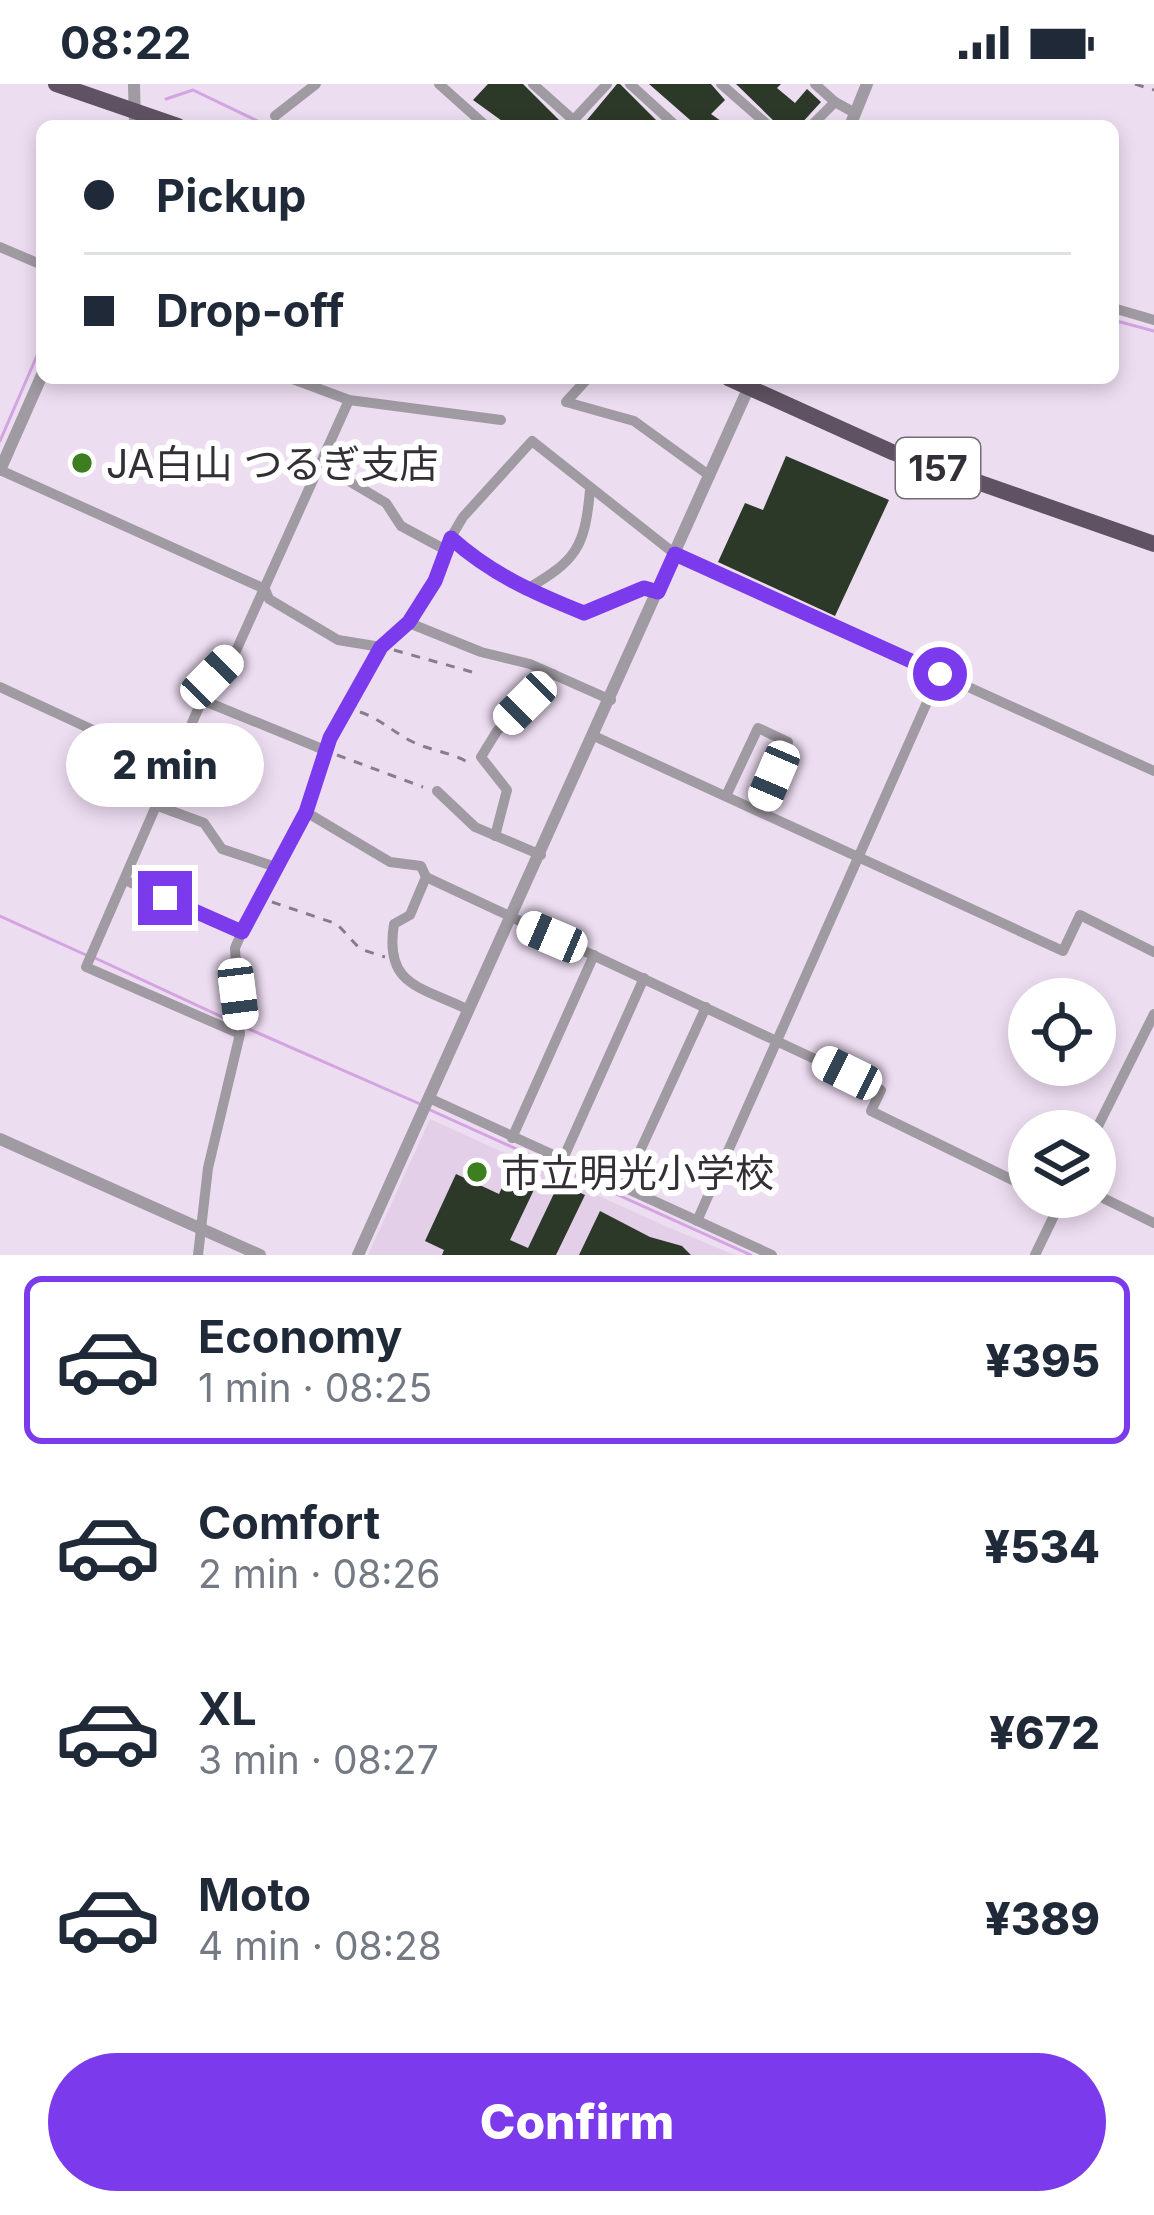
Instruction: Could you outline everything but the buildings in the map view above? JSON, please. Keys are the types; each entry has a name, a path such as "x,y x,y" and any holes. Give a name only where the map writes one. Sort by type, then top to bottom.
{"highway":[{"path":"56,84 135,118"},
{"name":"157","path":"752,384 892,452 1154,544"}],"street":[{"path":"134,84 135,118"},
{"path":"275,116 316,84"},
{"path":"439,84 479,120"},
{"path":"533,84 570,120"},
{"path":"577,120 607,84"},
{"path":"630,84 669,120"},
{"path":"722,84 762,120"},
{"path":"815,84 853,120 867,84"},
{"path":"818,120 835,101"},
{"path":"0,247 36,262"},
{"path":"1119,310 1154,320"},
{"path":"38,384 0,470 265,589 269,599 338,640 381,647"},
{"path":"306,384 349,400 500,420"},
{"path":"583,384 566,403 634,421 710,476"},
{"path":"358,1255 542,855 750,384"},
{"path":"240,1028 86,967 212,677 235,653 349,400"},
{"path":"198,1255 208,1168 240,1028 235,948 306,812 348,704 381,647 409,622 435,581 447,543 532,442 675,554 1154,771"},
{"path":"320,464 386,503 400,526 447,543 525,590 584,613 644,588 658,592"},
{"path":"525,590 562,569 586,537 590,490"},
{"path":"409,622 611,700"},
{"path":"494,836 507,790 481,757 497,731 553,674"},
{"path":"697,1221 940,674"},
{"path":"0,687 173,767"},
{"path":"202,700 327,751"},
{"path":"726,796 758,728 788,742 759,811"},
{"path":"594,736 1063,951 1080,915 1154,952"},
{"path":"436,791 462,818 542,855"},
{"path":"158,806 205,824 222,848 276,867"},
{"path":"306,812 390,862 421,866 427,877 511,919 881,1090 871,1111 1008,1178"},
{"path":"427,877 410,915 394,924 388,958 398,974 470,1010"},
{"path":"127,881 242,932"},
{"path":"512,1138 593,955"},
{"path":"562,1161 644,978"},
{"path":"622,1188 706,1006"},
{"path":"1106,1110 1154,1014"},
{"path":"426,1104 772,1255"},
{"path":"0,1139 260,1255"},
{"path":"1116,1204 1154,1222"},
{"path":"1034,1255 1049,1218"}],"path":[{"path":"1135,84 1154,90"},
{"path":"381,647 479,674"},
{"path":"348,704 412,742 448,751 470,764 481,757"},
{"path":"327,751 436,791"},
{"path":"263,892 272,902 337,924 360,950 388,958"}],"shaded area":[{"name":"市立明光小学校","path":"430,1119 665,1226 735,1255 368,1255"}],"waterway":[{"path":"166,99 193,90 256,120"},
{"path":"1119,322 1154,331"},
{"path":"0,441 36,358"},
{"path":"0,916 86,955"},
{"path":"95,958 233,1022"},
{"path":"242,1026 420,1104"},
{"path":"428,1109 751,1255"}],"place":[{"name":"JA白山 つるぎ支店","path":"82,463"},
{"name":"市立明光小学校","path":"477,1172"}],"route":[{"path":"165,898 242,932 255,899 306,812 330,738 381,647 409,622 435,581 451,538 479,564 525,590 584,613 644,588 658,592 675,554 940,674"}]}
